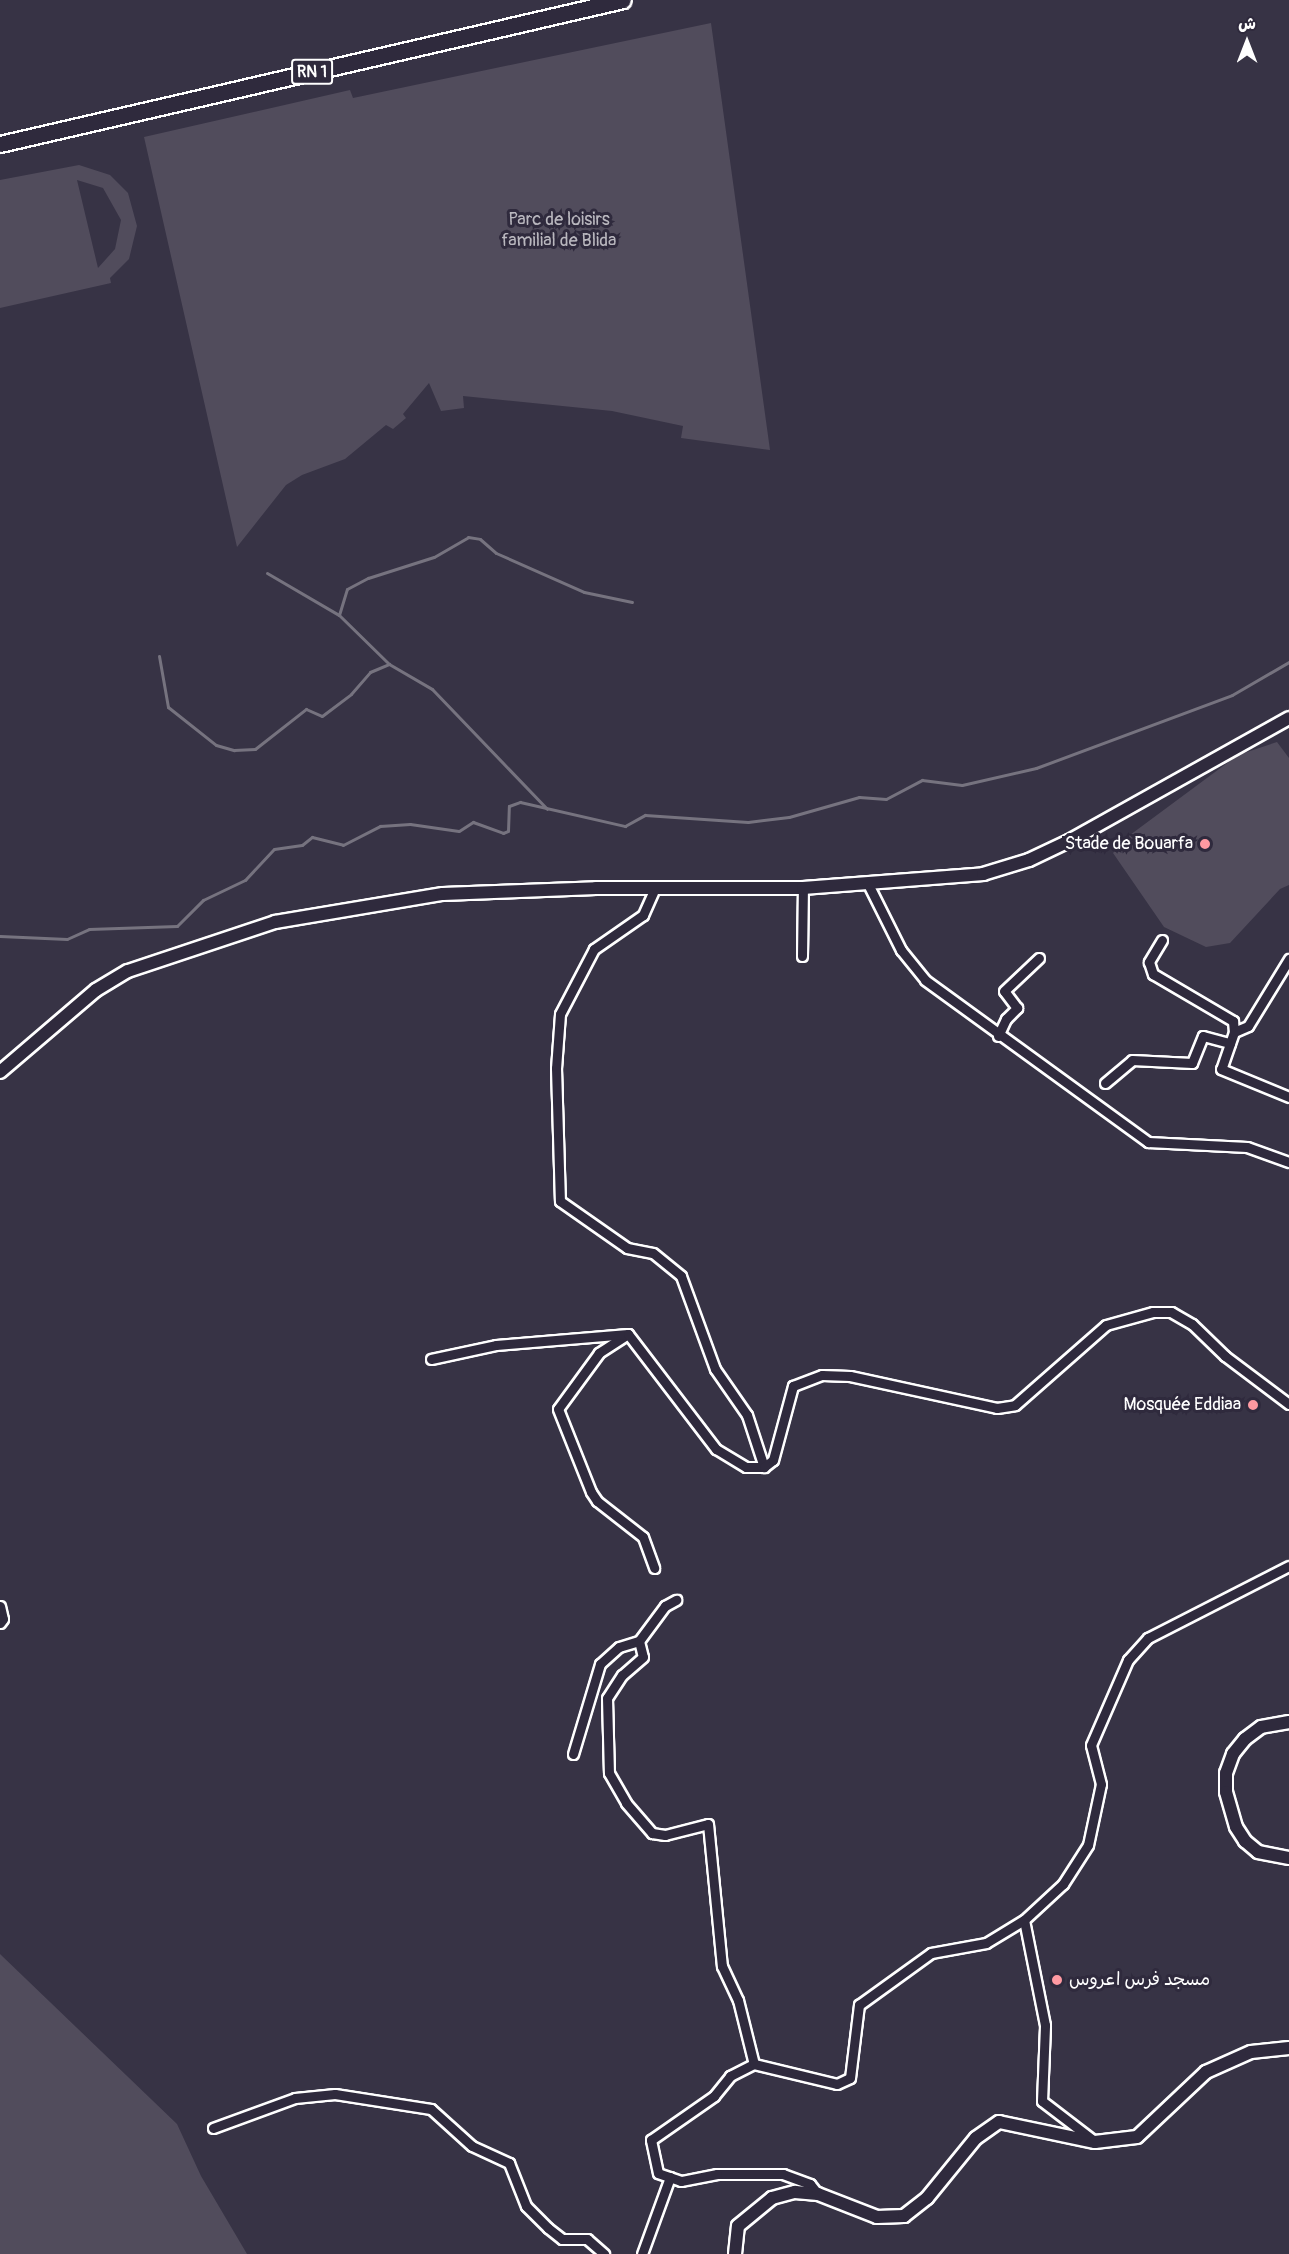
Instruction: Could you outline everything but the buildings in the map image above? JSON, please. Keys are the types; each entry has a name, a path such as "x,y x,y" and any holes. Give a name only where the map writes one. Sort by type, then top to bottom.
{"main road":[{"name":"RN 1","path":"0,138 599,0"},
{"name":"RN 1","path":"0,144 623,0"}],"street":[{"path":"0,1072 96,990 128,971 275,922 443,894 655,888 803,888 983,874 1029,860 1136,806 1200,765 1289,718"},
{"path":"868,884 901,950 925,980 998,1036 1148,1142 1247,1147 1289,1162"},
{"path":"655,888 643,915 594,949 560,1014 556,1068 560,1201 627,1248 653,1253 681,1276 715,1369 747,1415 764,1467"},
{"path":"802,956 803,888"},
{"path":"1161,940 1149,962 1153,974 1233,1021 1234,1032 1221,1069 1289,1097"},
{"path":"998,1036 1006,1019 1017,1008 1004,991 1039,958"},
{"path":"1234,1032 1248,1026 1289,959"},
{"path":"1105,1083 1132,1060 1192,1063 1203,1036 1230,1043"},
{"path":"628,1334 716,1449 746,1467 764,1467 773,1460 793,1386 822,1375 850,1376 997,1408 1015,1405 1106,1325 1153,1312 1170,1312 1192,1324 1226,1356 1289,1404"},
{"path":"430,1359 504,1344 628,1334"},
{"path":"628,1334 599,1353 558,1409 591,1492 597,1501 643,1536 654,1568"},
{"path":"818,2194 810,2184 783,2174 717,2174 681,2181 658,2173 651,2140 714,2096 729,2076 754,2064 837,2084 850,2078 859,2005 931,1953 986,1943 1023,1920 1063,1884 1088,1845 1101,1784 1091,1745 1128,1660 1148,1638 1289,1566"},
{"path":"573,1754 600,1664 619,1647 639,1641 665,1606 676,1600"},
{"path":"0,1606 3,1619 0,1623"},
{"path":"639,1641 643,1657 622,1675 607,1698 609,1773 626,1803 652,1833 665,1835 708,1824 722,1966 738,2000 754,2064"},
{"path":"1289,1722 1261,1727 1245,1739 1233,1754 1226,1773 1226,1792 1236,1827 1245,1841 1258,1852 1289,1858"},
{"path":"1023,1920 1045,2025 1042,2101 1095,2142"},
{"path":"735,2254 738,2226 753,2211 772,2198 795,2192 818,2194 877,2217 904,2216 927,2198 976,2138 999,2122 1095,2142 1137,2137 1206,2072 1251,2052 1289,2049"},
{"path":"213,2128 295,2098 335,2094 431,2109 472,2146 509,2163 526,2206 548,2228 562,2239 586,2239 604,2254"},
{"path":"642,2254 670,2177"}],"green space":[{"name":"Parc de loisirs familial de Blida","path":"711,23 770,450 681,438 683,426 612,411 463,396 464,408 441,411 429,383 403,414 406,418 393,429 386,425 345,459 302,475 286,485 237,547 144,137 350,90 353,98"},
{"path":"79,165 110,175 128,193 137,226 129,259 110,278 111,283 0,308 0,180","holes":["77,180 103,188 121,220 115,249 98,268"]},
{"name":"Stade de Bouarfa","path":"1277,742 1289,758 1289,885 1280,889 1230,943 1206,947 1164,927 1113,853 1130,835 1238,755"},
{"path":"0,1954 177,2124 201,2176 247,2254 0,2254"}],"waterway":[{"path":"339,615 347,589 368,578 434,557 468,537 480,539 496,553 584,592 632,602"},
{"path":"267,573 339,615 389,664 432,689 547,809"},
{"path":"159,656 168,707 216,745 234,750 255,749 306,709 322,716 351,694 370,672 389,664"},
{"path":"0,936 67,939 89,929 177,926 203,900 245,880 274,849 302,845 312,837 343,845 380,826 410,824 459,831 473,822 503,833 508,831 509,806 520,802 625,826 645,815 748,822 789,817 859,797 886,799 922,780 962,785 1036,768 1232,695 1289,662"}],"place":[{"name":"Stade de Bouarfa","path":"1205,844"},
{"name":"Mosquée Eddiaa","path":"1253,1405"},
{"name":"مسجد فرس اعروس","path":"1057,1980"}]}
